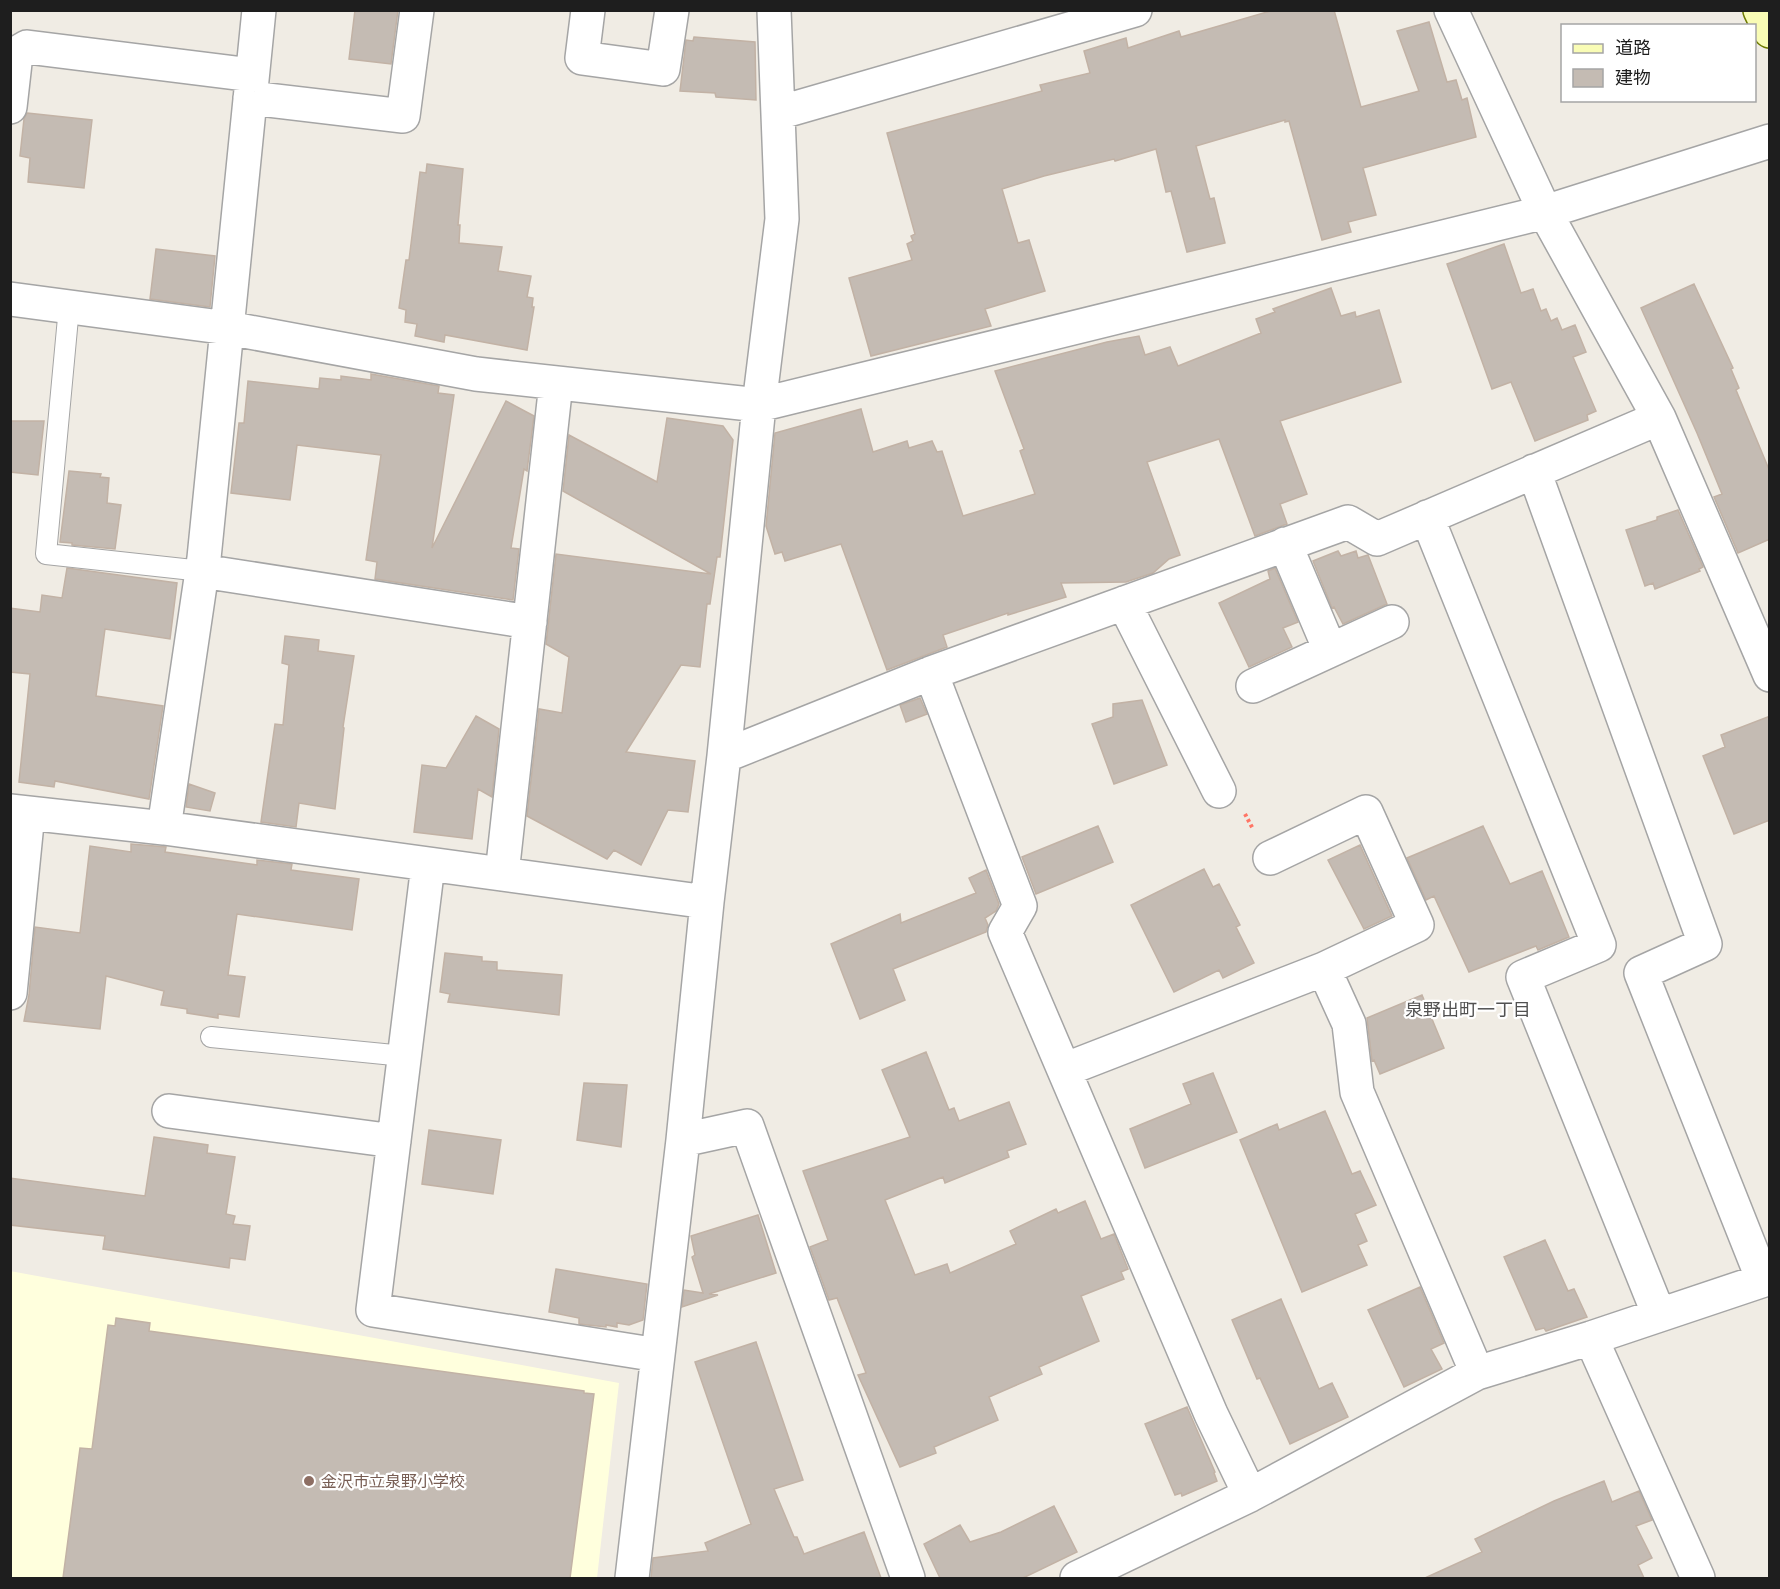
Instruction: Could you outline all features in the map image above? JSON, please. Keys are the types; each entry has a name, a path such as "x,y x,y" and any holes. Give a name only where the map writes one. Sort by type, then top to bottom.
{"street":[{"path":"164,828 202,571 259,10"},
{"path":"10,107 13,55 27,47 403,116 417,10"},
{"path":"588,10 582,58 663,69 672,10"},
{"path":"632,1578 724,756 759,405 782,219 774,10"},
{"path":"778,113 1135,10"},
{"path":"1451,10 1545,212 1659,418 1770,675"},
{"path":"1760,10 1770,31"},
{"path":"10,300 228,328 476,374 759,405 1545,212 1770,141"},
{"path":"502,874 556,383"},
{"path":"724,756 931,673 1348,522 1377,539 1659,418"},
{"path":"1534,471 1705,944 1641,973"},
{"path":"1077,1578 1250,1495 1477,1373 1592,1338 1766,1279 1641,973 1599,945 1427,517"},
{"path":"1286,544 1330,650"},
{"path":"202,571 530,622"},
{"path":"1124,603 1219,791"},
{"path":"1253,686 1392,622"},
{"path":"931,673 1020,906 1005,932 1206,1404 1250,1495"},
{"path":"10,993 19,812 164,828 707,902"},
{"path":"1064,1070 1324,969 1417,926 1366,812 1269,858"},
{"path":"428,864 373,1310 658,1355"},
{"path":"1599,945 1523,977 1659,1315"},
{"path":"1324,969 1349,1024 1357,1092 1477,1373"},
{"path":"169,1111 393,1141"},
{"path":"682,1140 747,1126 908,1578"},
{"path":"1592,1338 1698,1578"}],"lane":[{"path":"69,307 46,554 202,571"},
{"path":"211,1037 404,1056"}],"path":[{"path":"1219,791 1235,796 1269,858"}],"shaded area":[{"name":"金沢市立泉野小学校","path":"10,1271 619,1383 597,1578 11,1578"}],"building":[{"path":"355,10 398,10 391,64 349,59"},
{"path":"1274,10 1334,10 1361,107 1419,91 1397,31 1429,22 1447,82 1456,80 1462,100 1467,98 1476,137 1363,168 1376,215 1348,222 1351,232 1322,240 1289,121 1285,122 1285,120 1196,146 1210,199 1214,198 1225,243 1187,252 1171,191 1166,192 1156,149 1115,161 1114,159 1044,176 1002,189 1018,243 1029,240 1045,291 985,309 991,326 871,356 849,278 912,260 907,244 913,241 911,236 915,234 887,133 1042,91 1040,85 1090,73 1084,51 1126,38 1128,48 1179,31 1181,37"},
{"path":"694,37 755,42 756,100 716,97 715,93 680,91 686,40 693,41"},
{"path":"27,113 92,120 84,188 28,182 30,158 20,156 24,119"},
{"path":"427,164 463,169 458,225 460,225 459,243 502,247 498,271 531,276 527,297 533,298 532,307 534,307 527,350 445,335 444,342 415,336 417,324 405,322 406,310 399,308 406,260 409,260 420,172 426,173"},
{"path":"1504,244 1521,293 1533,289 1541,311 1546,309 1551,321 1557,318 1562,330 1575,325 1586,352 1573,357 1596,411 1587,415 1588,420 1535,441 1511,382 1492,389 1447,264"},
{"path":"156,249 215,256 210,307 150,299"},
{"path":"1694,284 1733,368 1731,369 1739,388 1736,390 1770,472 1770,539 1738,553 1714,497 1722,494 1641,308"},
{"path":"1331,288 1341,316 1355,312 1356,317 1379,310 1401,382 1280,421 1307,494 1280,504 1287,524 1255,536 1219,439 1147,462 1180,555 1169,559 1153,573 1126,582 1061,583 1066,597 1008,615 1008,613 943,635 947,647 887,670 841,544 785,561 782,552 775,554 766,526 775,433 861,409 873,452 907,441 909,448 932,441 937,452 942,451 963,516 1035,494 1020,451 1024,449 995,371 1139,336 1145,355 1170,347 1178,366 1261,333 1256,319 1275,312 1273,309"},
{"path":"371,374 439,386 438,393 454,395 432,548 506,401 534,416 527,471 524,469 511,548 519,549 513,600 375,579 377,562 366,560 381,455 297,445 290,500 231,493 239,423 244,423 248,381 319,389 320,378 341,380 341,376 371,380"},
{"path":"667,418 723,426 733,440 720,557 717,557 710,604 707,604 700,667 681,665 626,752 695,761 688,812 668,810 641,865 614,850 607,859 527,816 539,709 562,713 569,657 546,644 556,554 711,574 563,491 569,435 657,482"},
{"path":"10,421 44,421 38,475 10,472"},
{"path":"69,471 101,474 100,477 109,478 107,503 121,505 115,549 60,542"},
{"path":"1678,510 1703,567 1699,569 1700,571 1655,589 1653,583 1645,586 1626,530"},
{"path":"1338,551 1341,556 1356,551 1358,558 1368,555 1387,604 1343,624 1334,607 1332,608 1313,561"},
{"path":"67,568 177,583 170,639 105,629 96,696 163,706 149,799 55,781 54,787 19,782 30,674 10,672 10,608 40,612 42,595 62,598"},
{"path":"1275,568 1298,622 1283,628 1292,647 1249,667 1219,603 1270,579 1268,571"},
{"path":"285,636 319,640 318,651 354,656 343,727 335,809 299,803 296,827 261,822 275,724 283,725 289,665 282,663"},
{"path":"920,698 927,714 906,722 900,705"},
{"path":"1142,700 1167,765 1114,784 1092,724 1113,717 1113,704"},
{"path":"476,716 499,729 492,797 478,789 472,839 414,832 422,765 446,768"},
{"path":"1770,716 1770,820 1734,834 1703,756 1725,747 1721,735"},
{"path":"189,784 215,793 210,811 186,807"},
{"path":"1098,826 1113,862 1036,894 1022,857"},
{"path":"1483,826 1510,884 1542,871 1569,937 1538,950 1536,946 1469,972 1434,896 1426,900 1407,858"},
{"path":"131,844 166,847 165,852 257,865 257,860 292,864 291,870 359,879 352,930 237,914 228,975 245,977 239,1017 218,1014 218,1018 187,1013 187,1009 161,1005 164,991 106,976 100,1029 24,1021 29,995 35,927 80,933 90,846 131,852"},
{"path":"1360,845 1392,916 1364,929 1328,860"},
{"path":"1204,869 1213,887 1219,884 1240,925 1236,927 1254,963 1223,978 1219,970 1174,992 1131,905"},
{"path":"986,870 999,904 996,911 985,918 988,925 986,932 893,969 905,1000 860,1019 831,944 900,914 901,923 976,893 969,878"},
{"path":"445,953 482,957 482,961 497,962 497,970 562,975 559,1015 448,1002 450,994 440,992"},
{"path":"1422,995 1444,1048 1380,1074 1374,1060 1372,1061 1367,1018"},
{"path":"926,1052 949,1110 954,1108 959,1121 1009,1102 1026,1144 1007,1151 1009,1157 945,1183 943,1177 885,1200 915,1275 947,1264 950,1273 1016,1244 1010,1231 1056,1209 1058,1213 1085,1201 1101,1239 1114,1234 1128,1269 1121,1272 1124,1279 1081,1296 1099,1341 1039,1367 1042,1374 989,1397 998,1420 934,1447 936,1453 900,1467 858,1375 866,1373 837,1298 829,1300 810,1247 828,1240 803,1171 910,1137 882,1070"},
{"path":"1213,1073 1237,1132 1145,1168 1130,1129 1191,1104 1183,1084"},
{"path":"584,1083 627,1085 621,1147 577,1140"},
{"path":"1325,1111 1352,1174 1360,1171 1376,1205 1355,1214 1367,1241 1358,1245 1367,1265 1302,1292 1240,1140 1277,1124 1279,1130"},
{"path":"429,1130 501,1140 493,1194 422,1184"},
{"path":"154,1137 208,1145 207,1153 235,1157 226,1214 235,1216 233,1224 250,1226 245,1260 230,1258 229,1268 103,1249 105,1236 10,1225 10,1178 145,1196"},
{"path":"758,1215 776,1273 709,1294 718,1295 682,1307 684,1290 703,1293 692,1257 695,1255 691,1236"},
{"path":"1545,1240 1568,1291 1574,1289 1587,1317 1546,1331 1544,1328 1536,1330 1504,1257"},
{"path":"556,1269 647,1284 643,1320 629,1325 617,1323 617,1327 606,1325 606,1327 579,1324 579,1318 549,1312"},
{"path":"1420,1287 1444,1343 1431,1349 1442,1369 1404,1387 1368,1310"},
{"path":"1281,1299 1319,1389 1332,1383 1348,1417 1290,1444 1260,1378 1257,1379 1232,1320"},
{"name":"金沢市立泉野小学校","path":"116,1318 150,1323 149,1331 594,1394 570,1578 63,1578 80,1448 92,1449 108,1325 115,1326"},
{"path":"756,1342 803,1480 774,1489 794,1537 797,1537 804,1554 864,1532 881,1578 651,1578 653,1558 708,1551 705,1543 751,1524 695,1362"},
{"path":"1187,1407 1217,1481 1182,1496 1181,1493 1175,1495 1145,1424"},
{"path":"1604,1481 1612,1502 1639,1491 1652,1520 1636,1526 1652,1558 1638,1565 1644,1578 1425,1578 1482,1552 1475,1539 1554,1501"},
{"path":"1054,1506 1077,1552 1023,1578 940,1578 924,1544 960,1525 970,1542 1001,1532"}],"place":[{"name":"金沢市立泉野小学校","path":"309,1481"}],"district":[{"name":"泉野出町一丁目","path":"1468,1009"}]}
